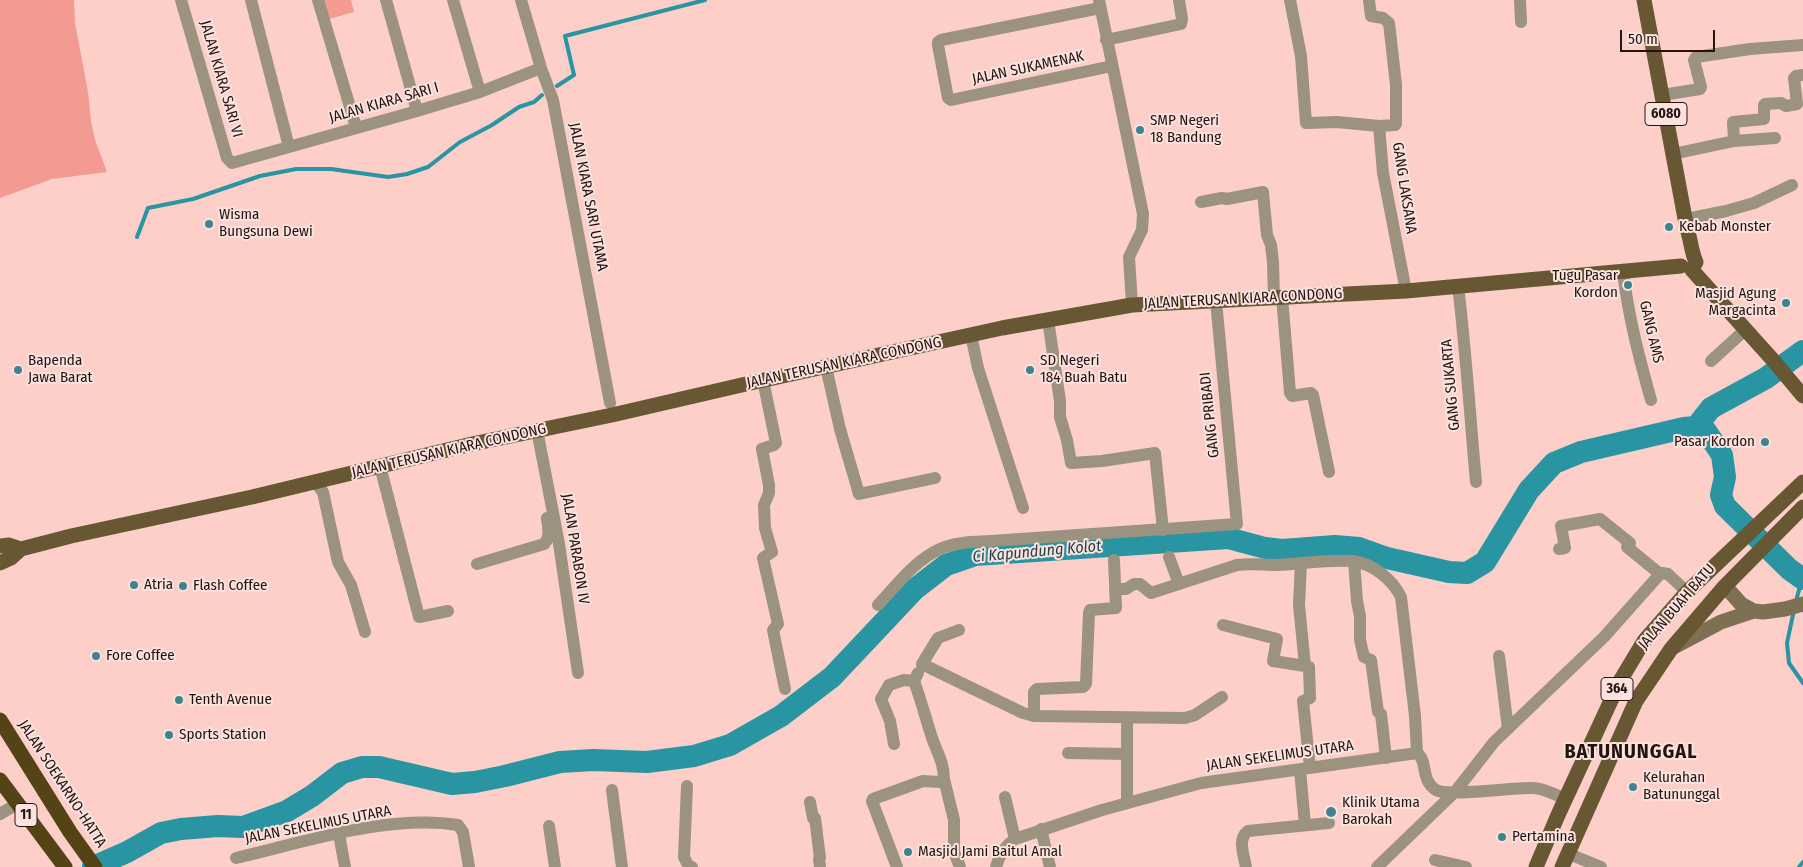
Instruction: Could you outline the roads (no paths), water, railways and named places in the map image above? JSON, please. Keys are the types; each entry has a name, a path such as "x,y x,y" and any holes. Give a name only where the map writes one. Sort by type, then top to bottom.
{"highway":[{"name":"JALAN SOEKARNO-HATTA","path":"0,720 72,835 95,867"},
{"name":"11","path":"0,780 65,867"}],"main road":[{"name":"6080","path":"1644,0 1686,224 1683,238 1688,262"},
{"name":"JALAN TERUSAN KIARA CONDONG","path":"0,563 11,558 21,549 71,536 315,482 472,444 612,415 971,335 1132,304 1406,291 1623,271 1688,262"},
{"path":"1688,262 1803,396"},
{"name":"JALAN BUAH BATU","path":"1536,867 1620,681 1644,641 1687,592 1718,561 1803,482"},
{"name":"JALAN BUAH BATU","path":"1565,861 1636,701 1671,649 1727,584 1803,507"},
{"name":"JALAN TERUSAN KIARA CONDONG","path":"0,546 9,545 21,549"}],"street":[{"name":"JALAN KIARA SARI VI","path":"181,0 227,158 230,162 234,163"},
{"path":"252,0 289,148"},
{"path":"318,0 356,127"},
{"path":"386,0 417,111"},
{"path":"453,0 480,92"},
{"name":"JALAN KIARA SARI UTAMA","path":"522,0 541,68 553,100 610,403"},
{"path":"1106,40 1180,24 1182,19 1179,0"},
{"path":"1290,0 1301,56 1306,123 1337,122 1379,126"},
{"name":"GANG LAKSANA","path":"1369,0 1371,16 1383,18 1389,23 1396,85 1396,124 1395,126 1379,126 1383,173 1406,291"},
{"path":"1520,0 1521,22"},
{"path":"1100,4 1143,214 1142,230 1129,257 1132,304"},
{"name":"JALAN SUKAMENAK","path":"1100,4 941,40 938,45 948,98 951,100 1112,66"},
{"path":"1662,95 1700,89 1694,60 1696,57 1801,41"},
{"name":"JALAN KIARA SARI I","path":"234,163 480,92 541,68"},
{"path":"1734,141 1733,122 1764,119 1765,104 1781,103 1786,106 1797,104 1794,78 1803,75"},
{"path":"1673,154 1734,141 1775,138"},
{"path":"1686,224 1754,203 1792,185"},
{"path":"1201,202 1264,192 1267,235 1271,245 1290,393 1292,396 1311,393 1313,395 1329,472"},
{"name":"GANG AMS","path":"1623,271 1630,315 1651,400"},
{"name":"GANG SUKARTA","path":"1458,286 1476,482"},
{"name":"GANG PRIBADI","path":"1162,530 1236,525 1238,522 1216,300"},
{"path":"878,605 914,567 939,549 991,540 1162,530 1155,453 1102,461 1071,463 1067,440 1060,418 1060,401 1048,320"},
{"path":"1711,361 1746,329"},
{"path":"971,335 978,368 1023,508"},
{"path":"826,367 840,429 858,494 935,478"},
{"path":"763,380 776,442 774,445 762,449 769,485 769,493 764,505 764,522 772,552 763,558 778,624 773,630 785,689"},
{"path":"477,564 544,544 548,540 549,531 535,431"},
{"name":"JALAN PARABON IV","path":"535,431 559,544 578,673"},
{"path":"380,466 419,617 448,611"},
{"path":"315,482 323,492 338,562 351,585 365,632"},
{"path":"1559,549 1565,548 1561,526 1600,518 1630,542 1627,547 1660,574 1668,574 1687,592"},
{"path":"1169,557 1180,584"},
{"path":"1034,716 1034,692 1037,690 1084,687 1086,684 1089,612 1090,610 1115,608 1114,560"},
{"path":"1115,589 1126,589 1134,584 1140,584 1151,593 1243,564 1274,565 1354,561 1383,574 1396,588 1401,597 1415,716 1417,753 1421,757 1425,776 1430,785 1438,791 1455,792 1534,788 1566,799"},
{"path":"1354,561 1360,616 1360,640 1364,657 1371,660 1378,712 1381,714 1386,758"},
{"path":"1302,563 1298,605 1311,666 1310,698 1303,701 1305,825"},
{"path":"1377,867 1455,792 1494,742 1604,637 1660,574"},
{"path":"1727,584 1741,604 1754,612"},
{"path":"1671,649 1722,622 1754,612 1784,609 1802,604"},
{"path":"1222,625 1278,639 1270,666 1311,666"},
{"path":"959,630 938,638 914,681 944,768 944,779 954,820 954,852 960,867"},
{"path":"1499,656 1508,729"},
{"path":"922,664 1023,714 1034,716 1185,718 1195,716 1222,697"},
{"path":"894,744 890,721 880,699 889,685 904,680 914,681"},
{"path":"1127,718 1128,803"},
{"path":"1068,753 1127,754"},
{"name":"JALAN SEKELIMUS UTARA","path":"1015,838 1128,803 1201,783 1417,753"},
{"path":"897,867 872,801 873,799 922,781 940,782 944,779"},
{"path":"687,786 684,857 692,867"},
{"path":"612,790 622,867"},
{"path":"996,867 1001,852 1015,838 1005,797"},
{"path":"810,802 813,818 815,818 820,867"},
{"path":"0,814 17,804"},
{"name":"JALAN SEKELIMUS UTARA","path":"236,858 381,826 444,823 458,826 463,832 469,867"},
{"path":"1246,867 1242,839 1243,835 1248,831 1329,823"},
{"path":"549,826 555,867"},
{"path":"1041,829 1050,867"},
{"path":"339,834 346,867"},
{"path":"1435,860 1466,867"},
{"path":"1565,861 1601,867"}],"waterway":[{"path":"557,86 574,75 565,36 705,0"},
{"path":"137,237 148,208 193,199 260,176 296,169 331,169 388,177 407,174 428,167 460,142 492,125 519,107 534,102 542,95"},
{"path":"1696,427 1711,408 1766,378 1803,351"},
{"name":"Ci Kapundung Kolot","path":"93,867 127,852 161,833 181,829 218,826 243,827 287,811 312,796 342,773 362,767 379,767 452,784 505,776 560,762 593,760 647,762 694,756 730,745 781,716 832,677 915,589 946,565 975,555 1228,538 1265,548 1282,550 1335,546 1359,548 1387,558 1449,572 1467,573 1485,562 1529,490 1554,463 1581,452 1684,428 1696,427 1706,431 1722,455 1725,477 1721,495 1725,506 1789,569 1803,579"},
{"path":"1796,601 1802,579"},
{"path":"1794,610 1787,643 1789,663 1803,683"},
{"path":"1799,867 1803,862"}],"place":[{"name":"SMP Negeri 18 Bandung","path":"1140,130"},
{"name":"Wisma Bungsuna Dewi","path":"209,224"},
{"name":"Kebab Monster","path":"1669,227"},
{"name":"Tugu Pasar Kordon","path":"1628,285"},
{"name":"Masjid Agung Margacinta","path":"1786,303"},
{"name":"Bapenda Jawa Barat","path":"18,370"},
{"name":"SD Negeri 184 Buah Batu","path":"1030,370"},
{"name":"Pasar Kordon","path":"1765,442"},
{"name":"Atria","path":"134,585"},
{"name":"Flash Coffee","path":"183,586"},
{"name":"Fore Coffee","path":"96,656"},
{"name":"Tenth Avenue","path":"179,700"},
{"name":"Sports Station","path":"169,735"},
{"name":"Kelurahan Batununggal","path":"1633,787"},
{"name":"Klinik Utama Barokah","path":"1331,812"},
{"name":"Pertamina","path":"1502,837"},
{"name":"Masjid Jami Baitul Amal","path":"908,852"}],"district":[{"name":"BATUNUNGGAL","path":"1631,752"}]}
